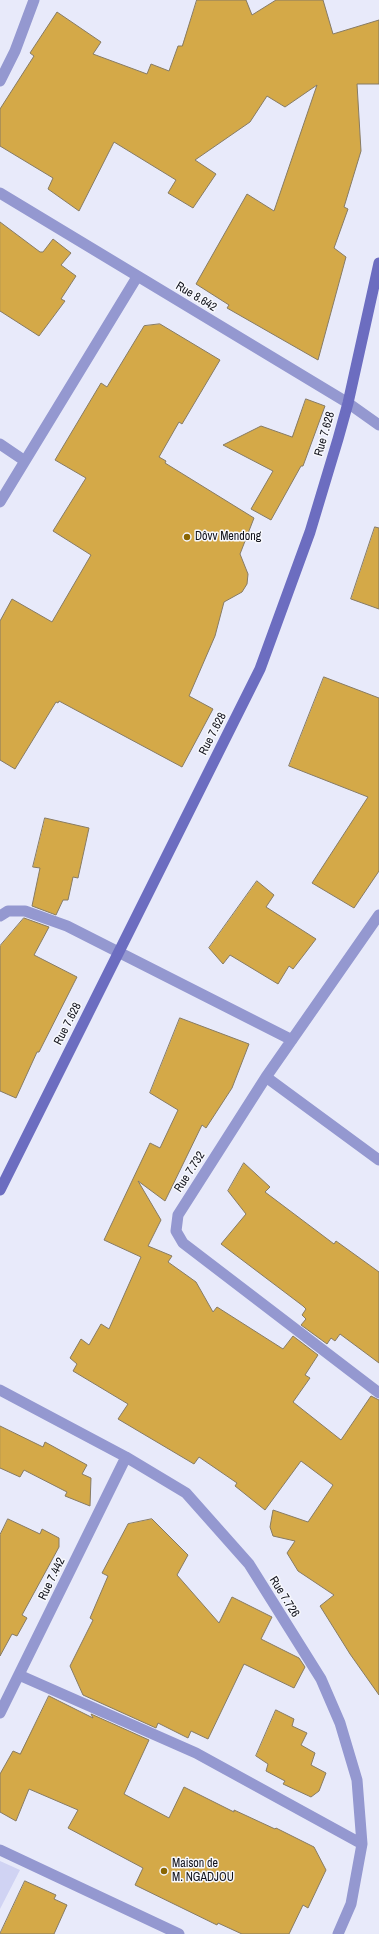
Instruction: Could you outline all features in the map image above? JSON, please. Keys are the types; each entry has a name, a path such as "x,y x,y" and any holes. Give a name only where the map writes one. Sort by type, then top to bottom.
{"main road":[{"name":"Rue 7.628","path":"0,1190 260,669 310,532 348,403 379,264"}],"street":[{"path":"0,81 15,51 34,0"},
{"name":"Rue 8.642","path":"0,193 348,403 379,425"},
{"path":"0,502 137,277"},
{"path":"0,444 25,461"},
{"path":"0,916 8,911 25,910 68,926 292,1040"},
{"name":"Rue 7.732","path":"379,914 266,1077 178,1215 176,1231 183,1243 379,1393"},
{"path":"266,1077 379,1160"},
{"name":"Rue 7.726","path":"0,1390 126,1457 186,1493 249,1564 320,1679 340,1723 357,1780 362,1844 351,1904 338,1934"},
{"name":"Rue 7.442","path":"0,1713 126,1457"},
{"path":"19,1675 196,1753 362,1844"},
{"path":"0,1850 179,1934"}],"shaded area":[{"path":"0,1861 20,1870 0,1909"}],"building":[{"path":"197,0 246,0 252,15 276,0 323,0 333,34 379,20 379,84 357,84 361,151 344,207 348,209 334,248 346,257 318,360 227,308 229,305 196,284 247,194 274,211 317,85 285,107 267,96 250,122 195,160 216,174 193,208 168,193 176,180 114,142 79,211 48,189 53,178 0,146 0,109 34,56 30,53 57,12 101,42 93,54 147,74 151,64 169,71 178,46 182,46"},
{"path":"0,222 40,252 43,252 53,239 71,253 61,265 76,276 61,299 65,301 39,336 0,311"},
{"path":"160,324 220,360 182,424 179,422 159,457 166,461 165,463 254,518 240,554 248,574 247,584 242,592 224,602 215,636 189,696 213,709 182,767 59,701 58,703 56,702 15,769 0,760 0,621 12,599 52,622 91,555 53,531 86,478 55,460 101,383 107,387 144,326"},
{"path":"306,399 325,406 303,466 301,466 271,520 251,509 273,471 223,445 261,426 292,437"},
{"path":"375,527 379,528 379,609 351,599"},
{"path":"324,677 379,698 379,871 354,908 312,883 368,797 289,766"},
{"path":"45,818 89,828 78,878 73,877 68,900 63,900 56,915 32,906 40,868 33,867"},
{"path":"257,881 274,895 266,907 316,939 293,969 289,966 278,984 230,955 223,964 209,948"},
{"path":"24,918 49,927 34,955 77,977 39,1052 37,1052 16,1098 0,1091 0,946"},
{"path":"180,1018 249,1044 232,1088 206,1128 202,1125 165,1201 138,1181 161,1220 148,1246 172,1256 168,1262 196,1282 213,1312 217,1307 283,1349 293,1336 318,1355 305,1375 310,1378 293,1402 341,1440 371,1396 379,1400 379,1695 350,1654 320,1606 334,1595 298,1571 287,1553 295,1541 273,1536 270,1527 273,1510 308,1522 333,1485 301,1461 265,1510 235,1486 237,1483 199,1457 194,1464 118,1419 128,1404 73,1371 77,1364 70,1358 81,1339 89,1345 101,1324 109,1329 141,1257 104,1240 150,1143 160,1148 178,1110 150,1093"},
{"path":"244,1163 270,1187 265,1192 334,1244 336,1241 379,1272 379,1363 340,1334 335,1341 331,1338 327,1344 301,1325 306,1319 302,1315 306,1309 221,1244 246,1214 228,1191"},
{"path":"0,1426 43,1447 45,1442 87,1465 82,1474 91,1478 90,1506 65,1496 67,1492 24,1470 20,1477 0,1468"},
{"path":"8,1519 40,1534 42,1529 59,1538 59,1547 22,1615 27,1618 17,1636 12,1634 0,1656 0,1535"},
{"path":"152,1519 188,1555 177,1575 219,1623 232,1597 272,1617 261,1639 299,1658 305,1667 294,1688 244,1664 208,1739 191,1731 188,1738 158,1723 156,1728 83,1695 70,1666 93,1620 90,1618 108,1576 102,1573 128,1524"},
{"path":"49,1696 93,1718 91,1714 149,1740 124,1794 169,1818 184,1787 234,1812 234,1810 275,1829 276,1828 314,1847 326,1870 308,1908 303,1905 289,1934 242,1934 218,1923 217,1925 135,1885 143,1868 68,1828 78,1810 29,1789 16,1821 0,1812 0,1774 13,1751 20,1754"},
{"path":"276,1710 294,1719 292,1726 307,1733 301,1745 315,1753 311,1765 326,1773 319,1791 311,1797 283,1784 285,1781 266,1771 268,1764 256,1756"},
{"path":"25,1881 56,1895 54,1899 67,1905 54,1934 0,1934"}],"place":[{"name":"Dôvv Mendong","path":"187,537"},
{"name":"Maison de M. NGADJOU","path":"164,1871"}]}
